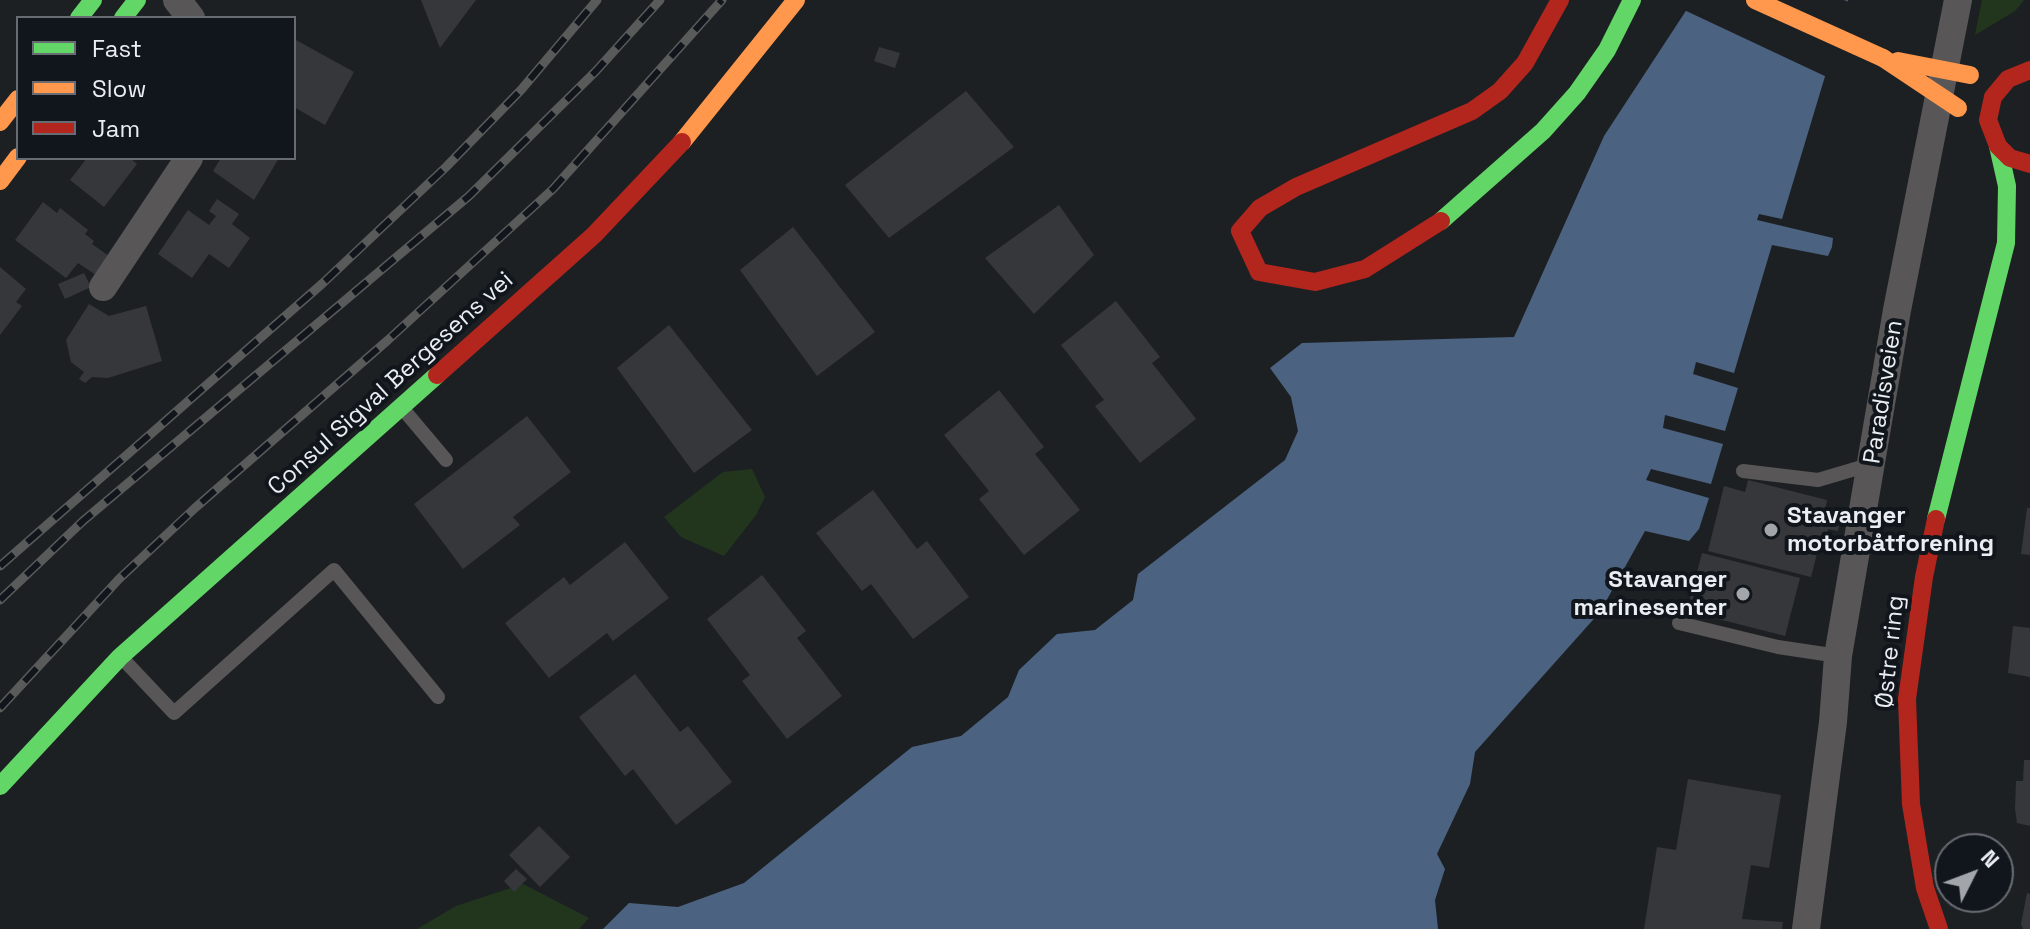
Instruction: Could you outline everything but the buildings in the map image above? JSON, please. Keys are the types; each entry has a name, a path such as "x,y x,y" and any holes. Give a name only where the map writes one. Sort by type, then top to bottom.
{"street":[{"path":"81,16 93,0"},
{"path":"125,16 137,0"},
{"path":"177,0 189,16"},
{"name":"Consul Sigval Bergesens vei","path":"0,786 120,657 402,409 605,223 693,131 796,0"},
{"path":"1560,0 1525,63 1500,91 1472,111 1336,169 1260,208 1240,231 1259,272 1315,282 1365,269 1402,249 1450,215 1543,131 1577,93 1607,50 1632,0"},
{"path":"1755,0 1883,58 1958,108 2010,158 2030,164"},
{"name":"Paradisveien","path":"1806,929 1833,722 1838,656 1897,310 1958,0"},
{"path":"1883,58 1970,75 2017,75 2030,56"},
{"name":"Østre ring","path":"1939,929 1925,888 1911,804 1907,699 1924,577 1948,464 2006,243 2007,186 1988,120 1993,97 2017,75"},
{"path":"0,122 16,102"},
{"path":"0,181 16,160"},
{"path":"103,287 188,160"},
{"name":"Østre ring","path":"2006,243 2022,217"}],"lane":[{"path":"402,409 446,460"},
{"path":"1743,471 1818,480 1872,464"},
{"path":"120,657 174,713 334,570 438,697"},
{"path":"1679,623 1778,647 1838,656"}],"green space":[{"path":"1982,0 2024,0 2015,11 1975,35"},
{"path":"752,469 765,497 756,515 724,556 681,537 664,517 723,472"},
{"path":"523,884 589,918 579,929 417,929 456,906"}],"water":[{"path":"1693,0 1848,0 1782,219 1759,214 1757,220 1833,238 1832,247 1828,256 1772,245 1734,373 1696,362 1693,374 1738,388 1725,431 1665,415 1663,428 1723,444 1711,484 1651,469 1646,480 1709,498 1699,529 1689,541 1645,531 1600,612 1475,752 1470,784 1437,854 1445,869 1435,900 1438,929 603,929 629,903 678,907 744,883 912,747 961,736 1008,697 1019,670 1057,634 1095,630 1133,600 1138,574 1285,460 1298,431 1291,397 1270,368 1302,343 1514,337 1604,136"}],"pier":[{"path":"1688,0 1844,0 1851,3 1829,78 1682,9"}],"railway":[{"path":"0,566 323,283 446,167 521,90 597,0"},
{"path":"0,600 83,521 469,196 596,71 660,0"},
{"path":"0,708 119,579 553,189 722,0"}],"traffic: fast":[{"path":"81,16 93,0"},
{"path":"125,16 137,0"},
{"path":"1441,221 1543,131 1577,93 1607,50 1632,0"},
{"path":"1936,519 2006,243 2007,186 1998,146"},
{"path":"0,786 120,657 437,375"}],"traffic: slow":[{"path":"682,142 796,0"},
{"path":"1755,0 1883,58"},
{"path":"1883,58 1958,108"},
{"path":"1898,61 1970,75"},
{"path":"0,122 16,102"},
{"path":"0,181 16,160"}],"traffic: jam":[{"path":"1441,221 1365,269 1315,282 1259,272 1240,231 1260,208 1296,187 1472,111 1500,91 1525,63 1560,0"},
{"path":"2030,70 2008,79 1993,97 1988,120 1998,146 2010,158 2030,164"},
{"path":"437,375 594,235 682,142"},
{"path":"1936,519 1924,577 1907,699 1911,804 1925,888 1939,929"}],"place":[{"name":"Stavanger motorbåtforening","path":"1771,530"},
{"name":"Stavanger marinesenter","path":"1743,594"}]}
